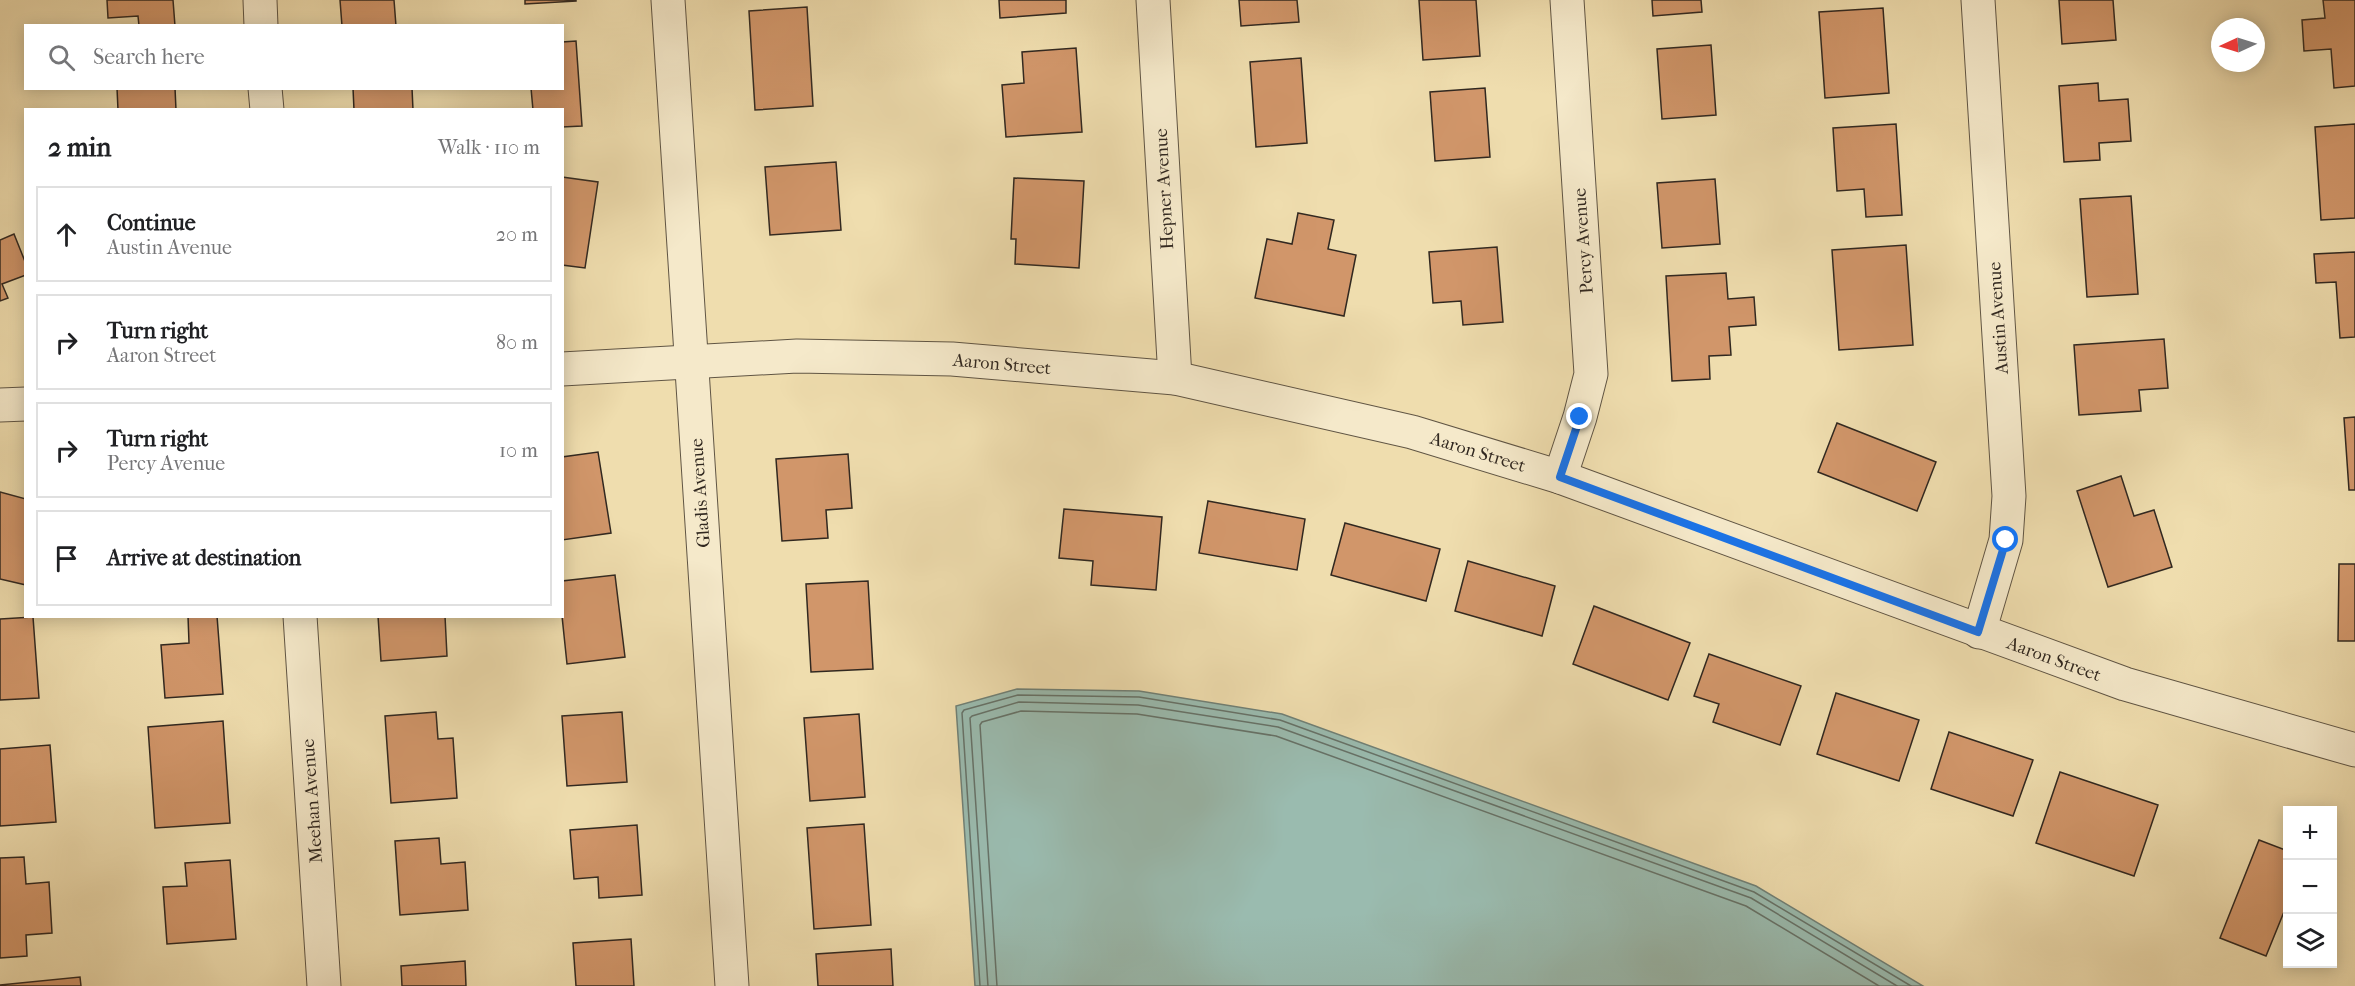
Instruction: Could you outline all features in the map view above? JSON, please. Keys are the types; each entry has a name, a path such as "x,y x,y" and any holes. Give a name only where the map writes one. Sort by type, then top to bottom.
{"street":[{"path":"260,0 261,24"},
{"name":"Gladis Avenue","path":"668,0 732,986"},
{"name":"Hepner Avenue","path":"1153,0 1175,378"},
{"name":"Percy Avenue","path":"1560,477 1580,417 1591,374 1567,0"},
{"name":"Austin Avenue","path":"1978,0 2009,496 2006,540 1978,632"},
{"path":"265,90 267,108"},
{"name":"Aaron Street","path":"564,369 797,356 952,359 1175,378 1412,432 1560,477 2125,684 2355,750"},
{"path":"0,405 24,404"},
{"name":"Meehan Avenue","path":"300,618 324,986"}],"water":[{"path":"1017,689 1139,691 1282,714 1756,886 1923,986 975,986 956,706"}],"building":[{"path":"107,0 173,0 175,24 139,24 138,16 108,18"},
{"path":"340,0 394,0 396,24 342,24"},
{"path":"525,0 576,0 576,1 525,4"},
{"path":"999,0 1066,0 1066,13 1000,18"},
{"path":"1239,0 1297,0 1299,22 1241,26"},
{"path":"1419,0 1476,0 1480,56 1423,60"},
{"path":"1652,0 1701,0 1702,12 1653,16"},
{"path":"2059,0 2113,0 2116,40 2062,44"},
{"path":"2323,0 2355,0 2355,86 2334,88 2331,49 2304,51 2302,20 2325,18"},
{"path":"807,7 813,106 755,110 749,11"},
{"path":"1883,8 1889,93 1825,98 1819,12"},
{"path":"576,41 582,126 564,127 564,108 533,108 531,90 564,90 564,42"},
{"path":"1711,45 1716,115 1662,119 1657,49"},
{"path":"1076,48 1082,132 1006,137 1002,85 1024,83 1022,52"},
{"path":"1301,58 1307,143 1256,147 1250,62"},
{"path":"2098,83 2099,101 2128,99 2131,141 2099,143 2100,160 2064,162 2059,86"},
{"path":"1485,88 1490,157 1435,161 1430,92"},
{"path":"117,90 175,90 176,108 118,108"},
{"path":"353,90 412,90 413,108 354,108"},
{"path":"1896,124 1902,215 1866,217 1864,189 1837,191 1833,128"},
{"path":"2355,124 2355,218 2321,220 2315,127"},
{"path":"836,162 841,230 770,235 765,167"},
{"path":"564,177 598,182 585,268 564,265"},
{"path":"1014,178 1084,181 1079,268 1015,264 1016,239 1011,239"},
{"path":"1715,179 1720,244 1662,248 1657,183"},
{"path":"2131,196 2138,294 2087,297 2080,199"},
{"path":"1298,213 1334,220 1328,249 1356,255 1344,316 1255,298 1267,239 1292,244"},
{"path":"14,234 24,259 24,276 2,284 8,298 0,301 0,240"},
{"path":"1906,245 1913,345 1839,350 1832,250"},
{"path":"1497,247 1503,322 1463,325 1461,301 1433,303 1429,252"},
{"path":"2355,252 2355,337 2340,338 2336,282 2316,283 2314,254"},
{"path":"1726,273 1728,299 1754,297 1756,325 1729,327 1731,355 1709,356 1710,379 1672,381 1666,276"},
{"path":"2164,339 2168,388 2139,390 2141,411 2079,415 2074,345"},
{"path":"2355,417 2355,490 2349,490 2344,418"},
{"path":"1837,423 1936,462 1917,511 1818,472"},
{"path":"598,452 611,533 564,540 564,457"},
{"path":"848,454 852,508 826,510 828,538 782,541 776,459"},
{"path":"2121,476 2134,516 2154,510 2172,567 2108,587 2077,491"},
{"path":"0,492 24,498 24,585 0,579"},
{"path":"1208,501 1305,519 1297,570 1199,553"},
{"path":"1064,509 1162,517 1156,590 1091,585 1093,561 1059,558"},
{"path":"1345,523 1440,549 1426,601 1331,575"},
{"path":"1468,561 1555,586 1542,636 1455,611"},
{"path":"2339,564 2355,564 2355,641 2338,641"},
{"path":"615,575 625,657 567,664 562,618 564,581"},
{"path":"868,581 873,669 811,672 806,584"},
{"path":"1594,606 1690,643 1668,700 1573,664"},
{"path":"33,618 39,698 0,700 0,619"},
{"path":"188,618 217,618 223,694 165,698 161,645 189,643"},
{"path":"378,618 445,618 447,656 381,661"},
{"path":"1709,654 1801,686 1780,745 1713,722 1719,704 1694,696"},
{"path":"1836,693 1919,720 1899,781 1817,754"},
{"path":"436,712 438,739 453,738 457,798 391,803 385,716"},
{"path":"622,712 627,782 567,786 562,716"},
{"path":"859,714 865,797 810,801 804,718"},
{"path":"223,721 230,823 155,828 148,727"},
{"path":"1949,732 2033,760 2013,816 1931,789"},
{"path":"50,745 56,822 0,826 0,749"},
{"path":"2060,772 2158,805 2134,876 2036,843"},
{"path":"864,824 871,925 814,929 807,828"},
{"path":"637,825 642,895 599,898 598,877 574,879 570,830"},
{"path":"439,838 441,864 465,862 468,910 400,915 395,841"},
{"path":"2259,840 2283,849 2283,914 2266,956 2220,938"},
{"path":"24,857 26,884 49,882 52,933 26,935 27,956 0,958 0,858"},
{"path":"230,860 236,939 167,944 163,887 187,886 185,863"},
{"path":"631,939 634,986 576,986 573,943"},
{"path":"891,949 893,986 818,986 816,954"},
{"path":"465,961 466,986 402,986 401,966"},
{"path":"80,977 81,986 0,986 0,985"}],"route":[{"path":"1580,417 1560,477 1978,632 2006,540"}]}
